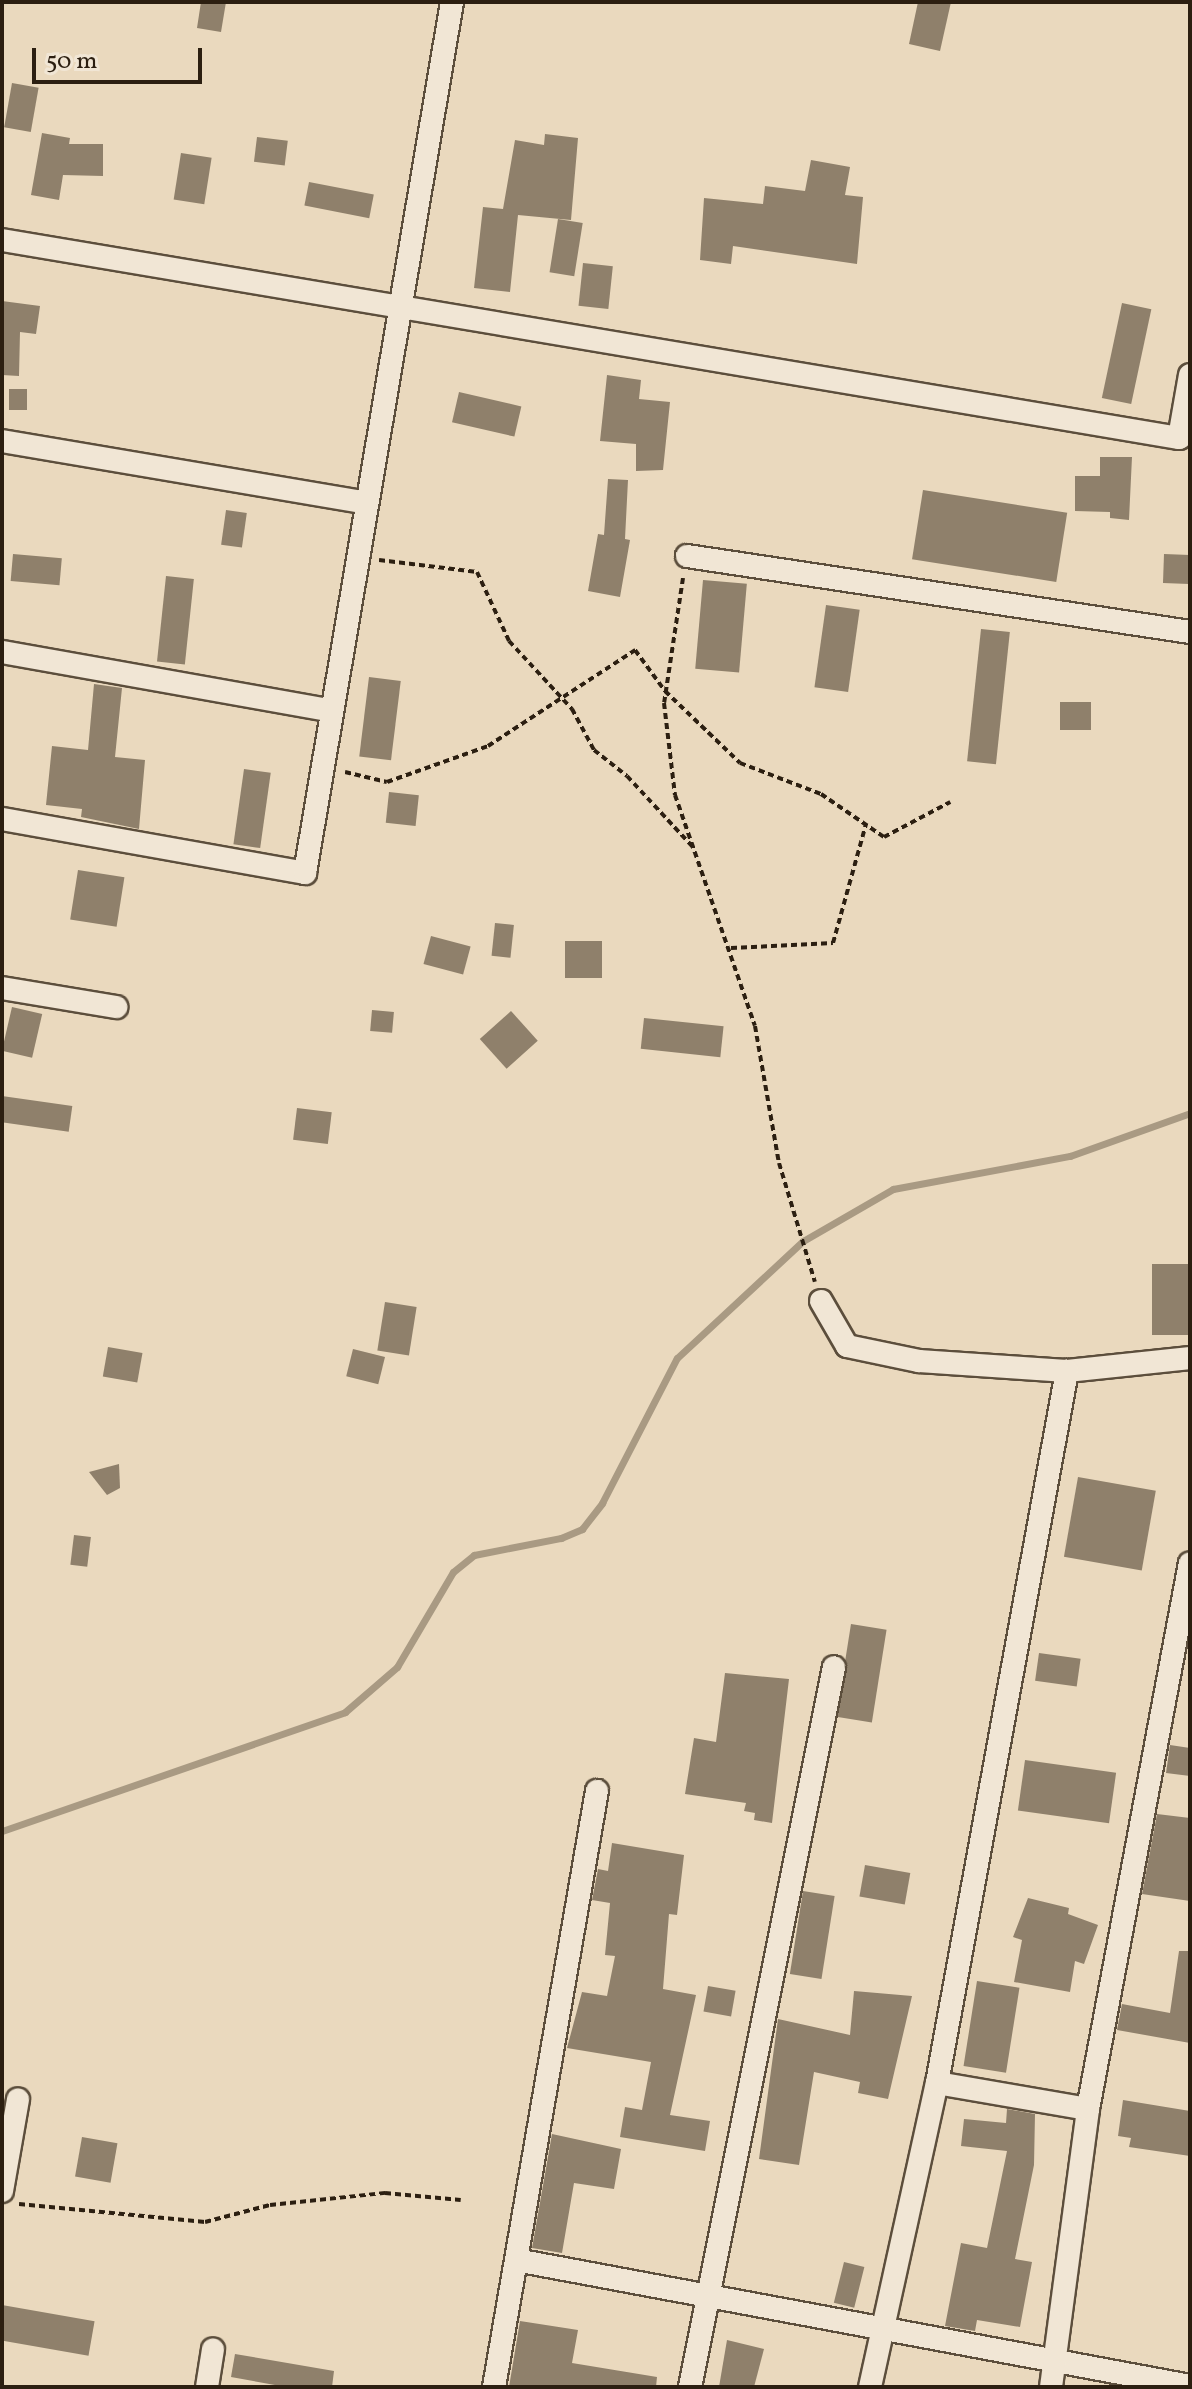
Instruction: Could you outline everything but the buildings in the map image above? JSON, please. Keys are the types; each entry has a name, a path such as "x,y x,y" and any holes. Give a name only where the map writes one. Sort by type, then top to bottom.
{"street":[{"path":"2,819 305,873 452,2"},
{"path":"2,240 1179,438 1190,375"},
{"path":"2,441 367,503"},
{"path":"687,556 1190,632"},
{"path":"2,652 332,711"},
{"path":"2,988 116,1007"},
{"path":"821,1301 847,1346 919,1361 1067,1371 1190,1358"},
{"path":"870,2387 880,2324 937,2083 1067,1371"},
{"path":"1051,2387 1088,2109 1190,1563"},
{"path":"690,2387 706,2293 834,1667"},
{"path":"494,2387 597,1791"},
{"path":"937,2083 1088,2109"},
{"path":"9,2197 18,2099"},
{"path":"516,2260 880,2324 1190,2386"},
{"path":"207,2387 213,2349"}],"path":[{"path":"687,556 665,691 675,795 731,948 755,1026 779,1163 821,1301"},
{"path":"358,559 477,572 509,641 562,697 594,750 627,776 696,850"},
{"path":"323,766 387,782 488,746 635,650 665,691 740,763 821,794 884,837 950,802"},
{"path":"731,948 833,943 866,824"},
{"path":"9,2197 205,2222 270,2205 385,2193 461,2200"}],"waterway":[{"path":"2,1831 345,1712 397,1667 453,1572 474,1555 561,1538 582,1529 602,1503 677,1358 803,1241 893,1189 1070,1156 1190,1113"}]}
